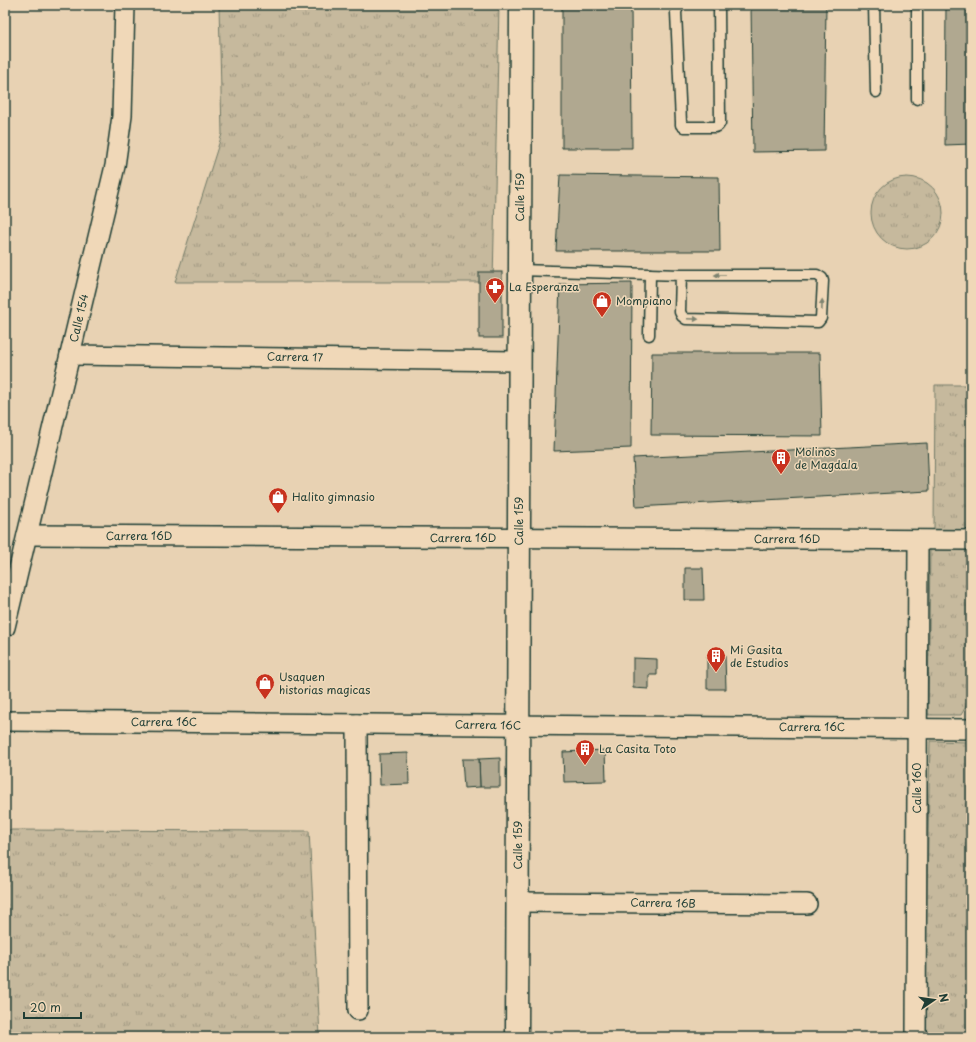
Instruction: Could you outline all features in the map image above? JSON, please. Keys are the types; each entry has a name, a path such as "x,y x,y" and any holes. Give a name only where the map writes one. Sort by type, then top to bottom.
{"street":[{"name":"Calle 154","path":"5,627 115,166 122,116 125,5"},
{"name":"Calle 159","path":"517,1037 521,5"},
{"name":"Carrera 17","path":"70,355 520,361"},
{"name":"Carrera 16D","path":"27,535 971,540"},
{"name":"Calle 160","path":"916,1037 918,540"},
{"name":"Carrera 16C","path":"5,721 918,728 969,726"},
{"path":"357,724 358,1010"},
{"name":"Carrera 16B","path":"518,902 807,904"}],"lane":[{"path":"679,5 676,12 681,122 684,128 715,127 720,123 719,5"},
{"path":"874,5 876,92"},
{"path":"917,5 918,99"},
{"path":"520,270 681,275 817,275 822,278 823,281 821,318 818,322 686,319 680,312 681,275"},
{"path":"649,336 650,274"}],"green space":[{"path":"219,5 499,5 493,282 175,282 222,134"},
{"path":"907,177 927,183 937,193 943,213 937,233 927,243 907,249 887,243 877,233 871,213 877,193 887,183"},
{"path":"935,385 971,385 971,532 934,532"},
{"path":"930,548 971,549 971,700 961,715 928,715"},
{"path":"930,741 971,742 971,1037 924,1037"},
{"path":"5,830 309,831 320,1036 329,1037 5,1037"}],"building":[{"path":"562,5 631,5 632,148 562,148"},
{"path":"751,5 826,5 824,151 753,152"},
{"path":"946,5 971,5 971,144 945,145"},
{"path":"560,175 719,177 720,251 556,251"},
{"path":"479,272 502,272 502,338 479,338"},
{"path":"632,283 631,448 554,451 560,284"},
{"path":"652,353 820,353 822,436 651,435"},
{"name":"Molinos de Magdala","path":"927,443 929,491 636,507 633,458"},
{"path":"685,568 703,568 704,600 685,600"},
{"name":"Mi Gasita de Estudios","path":"707,656 725,656 726,689 707,689"},
{"path":"633,658 657,659 657,675 649,675 649,689 633,688"},
{"name":"La Casita Toto","path":"605,750 606,781 564,782 563,752"},
{"path":"408,753 409,784 380,785 379,754"},
{"path":"500,758 500,787 480,787 479,759"},
{"path":"462,759 479,759 480,787 464,788"}],"place":[{"name":"La Esperanza","path":"495,304"},
{"name":"Mompiano","path":"602,318"},
{"name":"Molinos de Magdala","path":"781,475"},
{"name":"Halito gimnasio","path":"278,514"},
{"name":"Mi Gasita de Estudios","path":"716,673"},
{"name":"Usaquen historias magicas","path":"265,700"},
{"name":"La Casita Toto","path":"585,766"}]}
